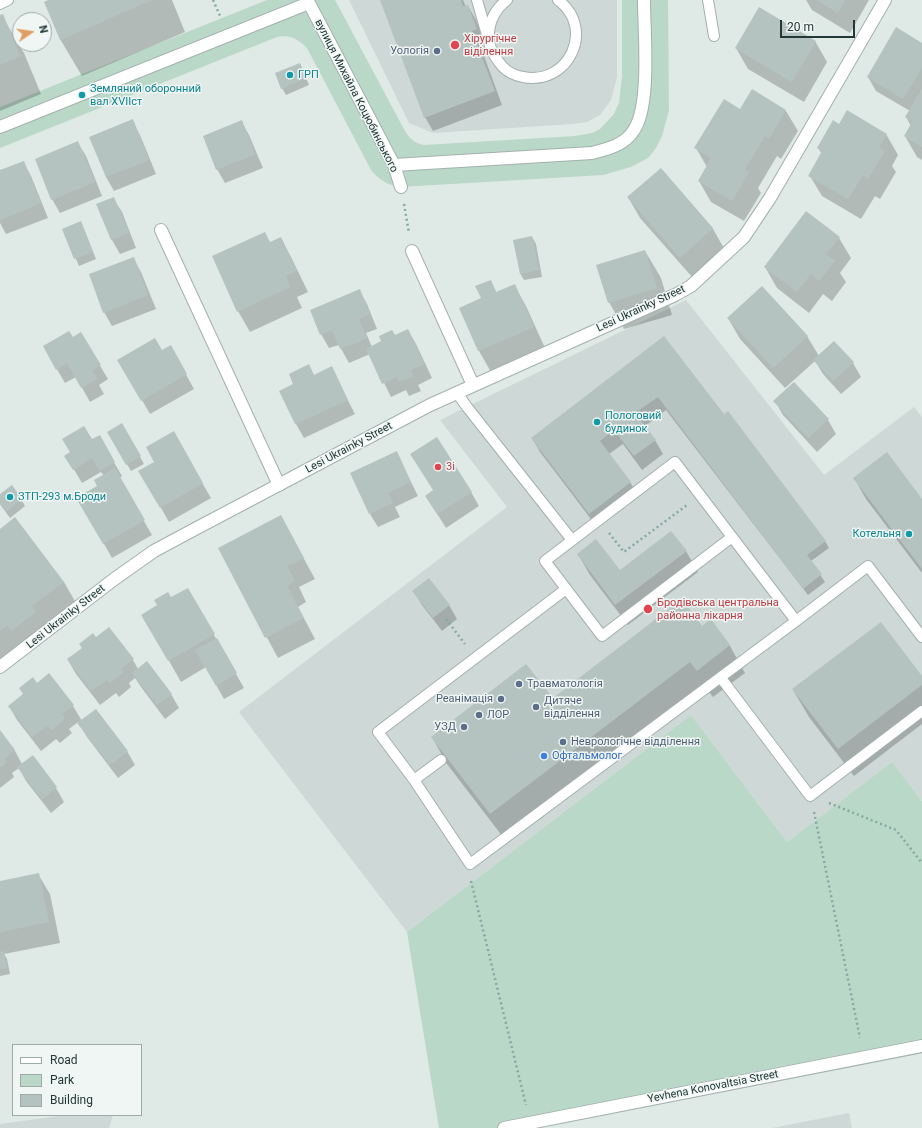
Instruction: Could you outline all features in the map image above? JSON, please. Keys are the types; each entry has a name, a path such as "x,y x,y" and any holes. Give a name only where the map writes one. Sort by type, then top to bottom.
{"street":[{"path":"394,165 592,153 607,150 620,144 634,131 641,114 645,84 644,0"},
{"name":"Lesi Ukrainky Street","path":"0,668 113,580 154,551 430,405 675,295 691,286 744,237 770,198 885,0"},
{"name":"вулиця Михайла Коцюбинського","path":"0,127 309,1 394,165 401,187"},
{"path":"161,230 279,485"},
{"path":"412,251 473,385"},
{"name":"Yevhena Konovaltsia Street","path":"504,1128 529,1125 922,1046"}],"lane":[{"path":"0,4 8,0"},
{"path":"477,0 489,44 495,58 505,69 518,76 532,79 547,76 560,69 570,58 575,44 576,30 572,16 564,5 558,0"},
{"path":"489,44 489,29 493,16 501,4 507,0"},
{"path":"708,0 714,36"},
{"path":"457,393 471,413 572,540"},
{"path":"732,537 602,636 545,561 675,462 796,621"},
{"path":"566,589 378,732 414,780 470,864 721,678 868,566 922,637"},
{"path":"721,678 810,796 922,711"},
{"path":"414,780 441,760"}],"path":[{"path":"401,187 412,251"},
{"path":"599,519 624,552 700,495"},
{"path":"446,619 475,658"},
{"path":"810,796 896,830 922,863"},
{"path":"810,796 864,1058"},
{"path":"470,864 471,883 529,1125"}],"shaded area":[{"path":"349,0 617,0 617,78 611,100 600,115 587,122 433,133 409,123"},
{"name":"Бродівська центральна районна лікарня","path":"686,300 824,475 914,407 922,417 922,801 892,762 787,842 691,715 407,932 239,712 507,507 440,420"},
{"path":"849,1113 852,1128 772,1128"},
{"path":"60,1116 113,1116 109,1128 0,1128 0,1124"}],"green space":[{"name":"Земляний оборонний вал XVIIст","path":"267,0 335,0 405,131 413,140 424,145 575,136 592,133 600,129 614,114 619,103 622,76 622,0 668,0 669,110 662,136 656,148 648,158 631,167 603,175 401,187 396,186 377,177 371,170 307,48 294,38 282,36 0,148 0,107"},
{"path":"691,715 787,842 892,762 922,801 922,1046 504,1128 439,1128 407,932"}],"building":[{"path":"48,0 152,0 60,40 52,21 52,12 48,12 44,2"},
{"path":"380,0 461,0 463,6 468,5 477,29 472,31 495,91 424,118"},
{"path":"817,0 845,0 838,13"},
{"path":"759,7 816,41 792,82 735,48"},
{"path":"3,14 12,36 12,52 18,52 20,56 0,65 0,15"},
{"path":"896,27 922,43 922,68 903,99 867,77"},
{"name":"ГРП","path":"300,63 306,78 281,89 275,73"},
{"path":"752,89 786,110 769,138 765,136 745,169 749,172 732,201 698,181 711,158 694,148 724,99 740,109"},
{"path":"922,89 922,147 904,136 912,122 905,117"},
{"path":"847,110 887,134 879,147 885,151 868,179 863,175 848,199 808,176 822,151 817,148 833,120 839,124"},
{"path":"133,119 149,160 106,177 89,137"},
{"path":"242,120 255,154 216,170 203,136"},
{"path":"78,141 95,182 51,200 35,159"},
{"path":"24,161 41,203 0,220 0,170"},
{"path":"661,168 713,228 680,258 627,197"},
{"path":"114,197 129,233 111,240 96,204"},
{"path":"806,211 840,237 826,254 835,261 819,281 811,274 797,292 764,267"},
{"path":"81,221 93,252 74,259 62,229"},
{"path":"265,232 270,242 281,237 297,271 286,276 290,287 237,312 212,256"},
{"path":"532,236 539,270 520,274 513,240"},
{"path":"645,250 657,288 608,303 596,265"},
{"path":"134,257 148,295 103,313 89,274"},
{"path":"491,280 496,292 515,284 534,327 478,351 459,308 481,298 475,286"},
{"path":"762,286 808,336 773,368 727,318"},
{"path":"360,289 370,314 359,319 367,338 340,349 332,330 320,335 310,310"},
{"path":"408,329 424,364 411,370 413,376 400,382 397,377 382,384 366,349 381,341 379,336 392,330 395,335"},
{"path":"69,331 73,337 81,332 101,365 92,370 97,379 81,388 67,363 56,370 43,346"},
{"name":"Пологовий будинок","path":"664,336 724,414 728,411 826,541 807,555 822,574 803,589 658,397 635,413 656,440 634,456 614,430 600,441 631,482 589,514 531,438"},
{"path":"155,338 162,350 171,345 187,374 141,401 117,360"},
{"path":"834,341 854,362 833,381 813,360"},
{"path":"309,364 314,375 332,366 348,400 295,424 279,391 293,384 289,374"},
{"path":"794,382 829,419 808,438 773,401"},
{"path":"122,423 141,456 126,465 107,432"},
{"path":"84,426 92,439 100,435 115,462 99,471 92,458 73,470 64,456 70,452 62,439"},
{"path":"174,431 203,483 160,508 138,471 154,462 146,447"},
{"path":"437,437 472,492 437,514 425,496 433,490 410,454"},
{"path":"397,451 411,482 388,493 393,503 369,514 350,473"},
{"name":"Котельня","path":"887,452 922,499 922,569 853,478"},
{"path":"115,468 145,520 103,544 76,498 97,486 94,480"},
{"name":"ЗТП-293 м.Броди","path":"12,485 22,499 6,512 0,504 0,494"},
{"path":"281,515 304,558 287,566 295,581 287,586 304,618 265,638 218,548"},
{"path":"15,517 64,582 32,606 36,612 11,631 8,625 0,631 0,529"},
{"path":"671,531 687,551 615,605 577,554 596,539 620,570"},
{"path":"429,578 450,605 433,618 412,591"},
{"path":"188,588 215,634 168,661 141,615 157,605 154,600 168,592 171,597"},
{"path":"682,599 702,626 711,619 730,645 697,671 690,662 490,814 431,737 526,664 553,698"},
{"path":"881,622 922,676 922,685 838,749 792,689"},
{"path":"109,627 134,659 121,669 124,672 110,683 107,680 91,691 67,659 82,648 79,644 93,633 96,637"},
{"path":"217,638 237,673 216,686 195,650"},
{"path":"147,661 172,694 157,705 132,673"},
{"path":"49,673 74,705 62,714 65,719 51,730 47,726 32,737 8,706 23,694 19,688 33,677 37,683"},
{"path":"96,709 128,751 110,765 77,723"},
{"path":"0,730 15,750 4,759 7,762 0,768"},
{"path":"33,755 57,787 42,799 17,767"},
{"path":"39,873 49,922 0,932 0,881"},
{"path":"4,951 7,968 0,969 0,952"}],"place":[{"name":"Хірургічне віділення","path":"455,45"},
{"name":"Уологія","path":"437,51"},
{"name":"ГРП","path":"290,75"},
{"name":"Земляний оборонний вал XVIIст","path":"82,95"},
{"name":"Пологовий будинок","path":"597,422"},
{"name":"3і","path":"438,467"},
{"name":"ЗТП-293 м.Броди","path":"10,497"},
{"name":"Котельня","path":"909,534"},
{"name":"Бродівська центральна районна лікарня","path":"648,609"},
{"name":"Травматологія","path":"519,684"},
{"name":"Реанімація","path":"501,699"},
{"name":"Дитяче відділення","path":"536,707"},
{"name":"ЛОР","path":"479,715"},
{"name":"УЗД","path":"464,727"},
{"name":"Неврологічне відділення","path":"563,742"},
{"name":"Офтальмолог","path":"544,756"}]}
